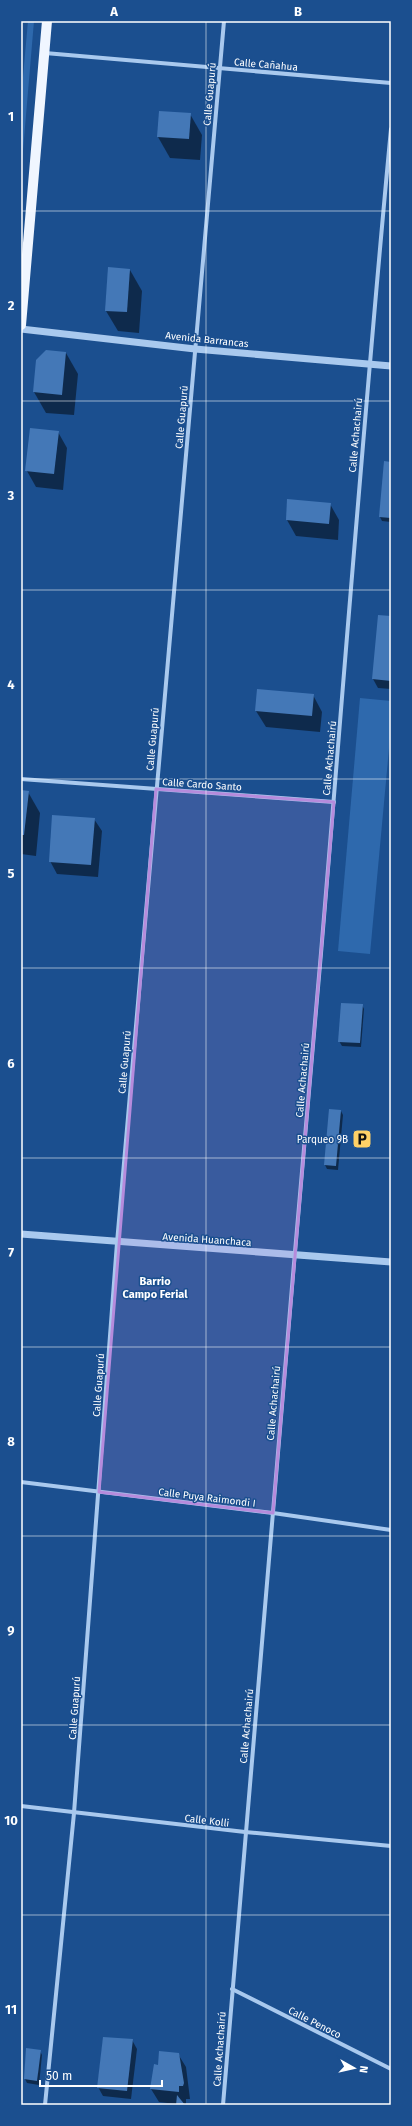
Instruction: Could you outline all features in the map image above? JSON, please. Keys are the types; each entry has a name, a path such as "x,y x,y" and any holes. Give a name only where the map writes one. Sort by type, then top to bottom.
{"main road":[{"path":"21,325 47,21"}],"street":[{"name":"Calle Guapurú","path":"46,2105 74,1812 117,1243 224,21"},
{"name":"Calle Cañahua","path":"44,53 391,83"},
{"name":"Calle Achachairú","path":"223,2105 272,1513 334,802 369,364 391,129"},
{"name":"Avenida Barrancas","path":"21,329 195,349 391,366"},
{"name":"Calle Cardo Santo","path":"21,779 334,802"},
{"name":"Avenida Huanchaca","path":"21,1234 117,1243 295,1254 391,1262"},
{"name":"Calle Puya Raimondi I","path":"21,1482 272,1513 391,1530"},
{"name":"Calle Kolli","path":"21,1806 245,1832 391,1846"},
{"name":"Calle Penoco","path":"232,1989 391,2069"}],"highlighted area":[{"path":"156,789 334,802 273,1513 99,1492"}],"shaded area":[{"path":"28,21 34,21 21,174 21,99"},
{"path":"360,698 391,701 391,727 370,954 338,951"}],"building":[{"path":"159,111 191,113 189,139 157,137"},
{"path":"108,267 130,269 127,312 105,311"},
{"path":"46,350 66,352 62,395 33,392 36,360"},
{"path":"30,428 59,431 54,474 25,471"},
{"path":"384,461 391,462 391,518 379,517"},
{"path":"287,499 331,503 329,524 286,520"},
{"path":"378,615 391,616 391,681 372,679"},
{"path":"257,689 314,694 312,716 255,711"},
{"path":"21,790 29,791 24,835 21,835"},
{"path":"52,815 95,818 91,865 49,862"},
{"path":"341,1003 363,1004 360,1043 338,1042"},
{"path":"329,1109 341,1110 336,1166 324,1165"},
{"path":"103,2037 133,2039 127,2091 97,2088"},
{"path":"26,2048 41,2050 37,2081 24,2079"},
{"path":"159,2051 179,2053 184,2083 183,2086 179,2086 179,2092 150,2089 154,2064 158,2065"},
{"path":"177,2095 185,2105 176,2105"}],"place":[{"name":"Parqueo 9B","path":"362,1139"}],"district":[{"name":"Barrio Campo Ferial","path":"155,1287"}]}
